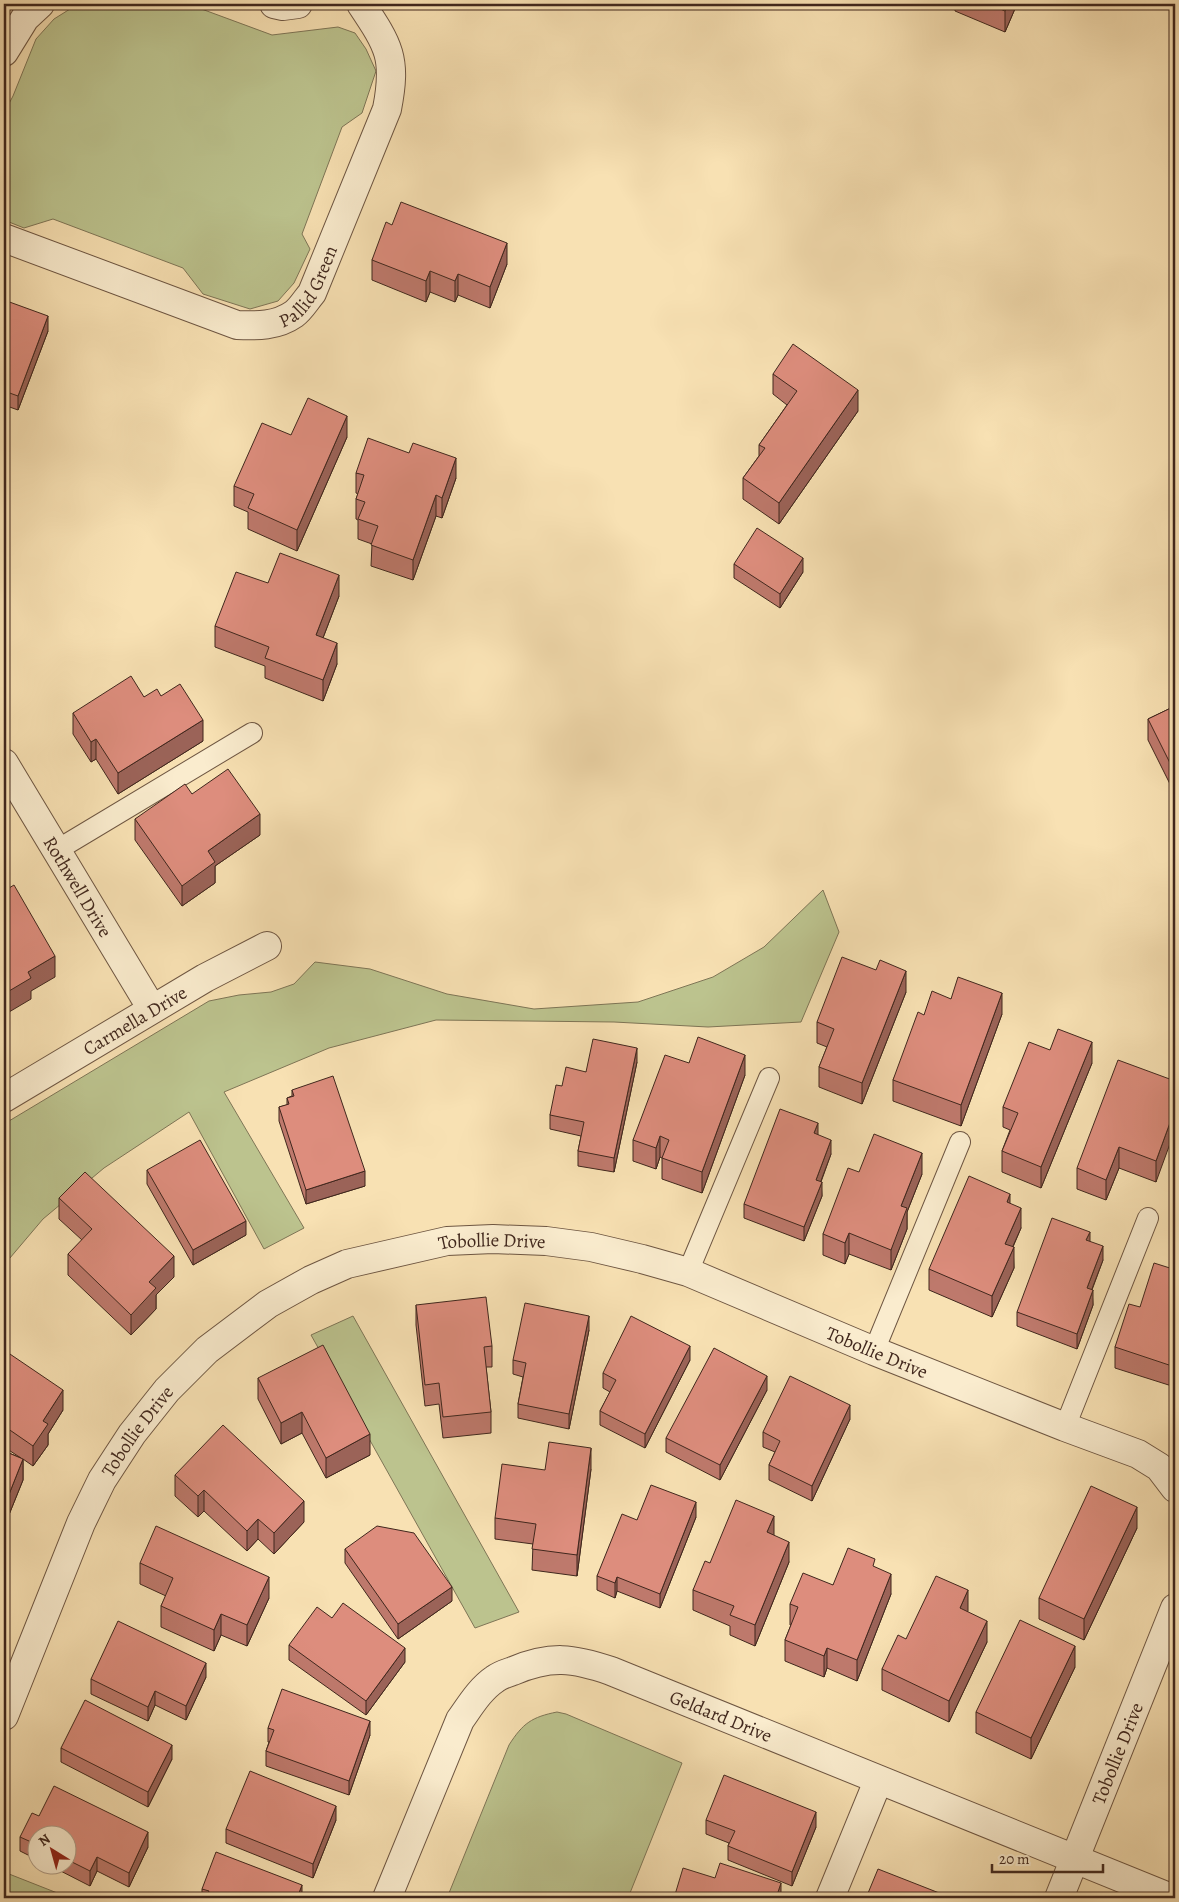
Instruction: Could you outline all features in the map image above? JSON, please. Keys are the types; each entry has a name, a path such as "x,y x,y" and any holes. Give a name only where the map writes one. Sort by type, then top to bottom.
{"street":[{"path":"4,52 25,18 40,4"},
{"path":"274,4 283,6 298,4"},
{"name":"Pallid Green","path":"4,238 237,325 257,326 279,322 295,314 312,293 387,110 392,84 391,59 383,37 361,4"},
{"name":"Rothwell Drive","path":"4,763 152,1009"},
{"name":"Carmella Drive","path":"4,1098 152,1009 267,946"},
{"name":"Tobollie Drive","path":"4,1716 81,1523 102,1480 132,1434 167,1390 206,1350 268,1304 311,1280 347,1264 447,1241 493,1239 555,1242 591,1247 688,1272 874,1351 1138,1454 1159,1467 1175,1488"},
{"name":"Tobollie Drive","path":"1059,1898 1175,1608"},
{"name":"Geldard Drive","path":"387,1898 460,1720 476,1697 496,1678 545,1660 568,1660 588,1663 611,1671 878,1781 1171,1898"},
{"path":"830,1898 878,1781"}],"lane":[{"path":"57,850 252,733"},
{"path":"688,1272 769,1078"},
{"path":"874,1351 960,1142"},
{"path":"1065,1427 1148,1218"}],"green space":[{"path":"78,4 188,4 272,35 338,27 355,33 366,49 376,71 362,113 342,127 302,234 310,249 294,283 278,301 250,309 203,294 183,268 53,219 24,228 4,220 4,113 13,96 36,39 54,19"},
{"path":"823,890 839,932 801,1022 708,1027 614,1022 436,1020 329,1048 224,1092 304,1228 264,1249 189,1112 104,1168 43,1219 4,1265 4,1124 209,1001 239,995 271,992 294,984 315,962 370,969 447,994 534,1009 638,1002 713,977 764,947"},
{"path":"353,1316 519,1612 475,1628 311,1335"},
{"path":"557,1712 566,1714 682,1763 628,1898 447,1898 509,1745 519,1731 529,1722 541,1716"},
{"path":"4,1872 70,1898 4,1898"}],"building":[{"path":"988,4 1008,4 1005,11"},
{"path":"401,202 507,243 490,287 458,274 455,281 430,271 426,281 372,260 386,222 392,225"},
{"path":"4,300 48,316 18,396 4,391"},
{"path":"793,344 858,390 779,503 743,478 765,448 759,445 797,391 773,374"},
{"path":"308,398 347,416 297,530 248,508 254,494 234,486 262,423 291,435"},
{"path":"368,438 409,453 413,443 456,458 442,498 436,495 413,560 371,545 378,526 358,519 365,502 356,499 364,475 356,473"},
{"path":"757,528 803,558 780,594 734,564"},
{"path":"280,553 339,575 316,635 337,643 323,680 265,658 269,647 215,626 236,572 268,583"},
{"path":"131,676 144,697 157,689 161,696 180,684 203,720 118,773 96,739 91,742 73,713"},
{"path":"1175,706 1175,773 1148,719"},
{"path":"228,769 260,814 208,851 215,862 182,886 135,819 185,784 192,794"},
{"path":"14,885 55,956 28,972 31,978 4,994 4,891"},
{"path":"842,957 876,970 880,960 906,971 862,1083 819,1067 834,1029 817,1022"},
{"path":"958,977 1002,993 961,1105 893,1080 918,1012 924,1015 932,991 951,999"},
{"path":"1058,1029 1092,1042 1041,1167 1002,1151 1018,1113 1003,1107 1029,1042 1050,1050"},
{"path":"698,1037 745,1055 702,1172 662,1158 669,1140 660,1136 656,1148 633,1140 665,1055 689,1063"},
{"path":"593,1039 637,1048 614,1158 578,1151 584,1122 550,1115 556,1085 562,1086 566,1067 586,1072"},
{"path":"1118,1060 1175,1081 1175,1109 1156,1161 1119,1147 1106,1180 1077,1168"},
{"path":"333,1076 365,1171 306,1190 279,1107 289,1104 287,1098 294,1096 292,1090"},
{"path":"780,1109 818,1123 814,1133 831,1140 816,1180 822,1182 804,1227 744,1204"},
{"path":"874,1134 922,1153 901,1206 907,1208 891,1250 849,1233 845,1243 823,1234 848,1168 859,1172"},
{"path":"200,1140 246,1221 193,1250 147,1170"},
{"path":"85,1172 174,1256 149,1282 156,1288 131,1315 68,1254 92,1229 59,1198"},
{"path":"969,1176 1010,1194 1007,1202 1021,1208 1005,1244 1014,1247 992,1296 929,1269"},
{"path":"1052,1218 1090,1232 1086,1240 1103,1246 1087,1288 1093,1290 1077,1334 1017,1312"},
{"path":"1175,1261 1175,1367 1115,1347 1129,1304 1140,1307 1154,1263 1173,1269"},
{"path":"486,1297 492,1346 484,1347 491,1412 443,1417 439,1383 425,1385 416,1305"},
{"path":"525,1303 589,1316 569,1414 518,1404 526,1363 513,1360"},
{"path":"631,1316 690,1346 645,1434 600,1411 616,1380 603,1373"},
{"path":"323,1345 370,1434 326,1458 302,1412 281,1423 258,1378"},
{"path":"714,1348 767,1376 720,1465 666,1438"},
{"path":"4,1350 63,1390 43,1421 48,1424 33,1446 4,1426"},
{"path":"790,1376 850,1405 812,1486 769,1465 780,1441 763,1432"},
{"path":"223,1425 304,1501 274,1533 258,1519 247,1531 204,1490 198,1496 175,1475"},
{"path":"549,1442 591,1448 577,1555 532,1549 536,1524 495,1518 502,1464 545,1470"},
{"path":"4,1451 23,1459 4,1507"},
{"path":"651,1485 696,1502 660,1594 617,1577 615,1583 597,1576 622,1514 637,1520"},
{"path":"1091,1486 1137,1507 1084,1619 1039,1598"},
{"path":"736,1500 774,1516 767,1532 789,1542 755,1625 730,1615 734,1606 693,1590 705,1561 710,1563"},
{"path":"156,1526 269,1577 247,1625 221,1614 214,1630 161,1606 173,1578 140,1563"},
{"path":"377,1526 414,1533 452,1587 398,1624 345,1549"},
{"path":"848,1548 875,1559 873,1566 891,1574 857,1660 827,1648 824,1656 785,1640 798,1607 790,1604 803,1573 833,1585"},
{"path":"936,1576 968,1590 960,1608 987,1621 949,1701 882,1669 898,1635 906,1639"},
{"path":"343,1603 405,1648 366,1701 289,1645 317,1607 332,1618"},
{"path":"1020,1620 1075,1646 1031,1738 976,1712"},
{"path":"118,1621 206,1663 186,1706 155,1691 148,1707 91,1679"},
{"path":"282,1689 370,1721 349,1781 266,1751 274,1730 268,1728"},
{"path":"85,1700 172,1745 148,1792 61,1748"},
{"path":"250,1771 336,1806 313,1864 226,1829"},
{"path":"724,1775 816,1812 792,1872 728,1846 735,1831 706,1820"},
{"path":"54,1786 148,1832 129,1873 97,1857 90,1871 78,1865 78,1824 28,1824 28,1841 20,1837 32,1813 39,1816"},
{"path":"216,1852 302,1885 297,1898 206,1898 209,1891 202,1889"},
{"path":"720,1863 781,1883 776,1898 674,1898 683,1868 715,1878"},
{"path":"878,1869 952,1898 866,1898"}]}
